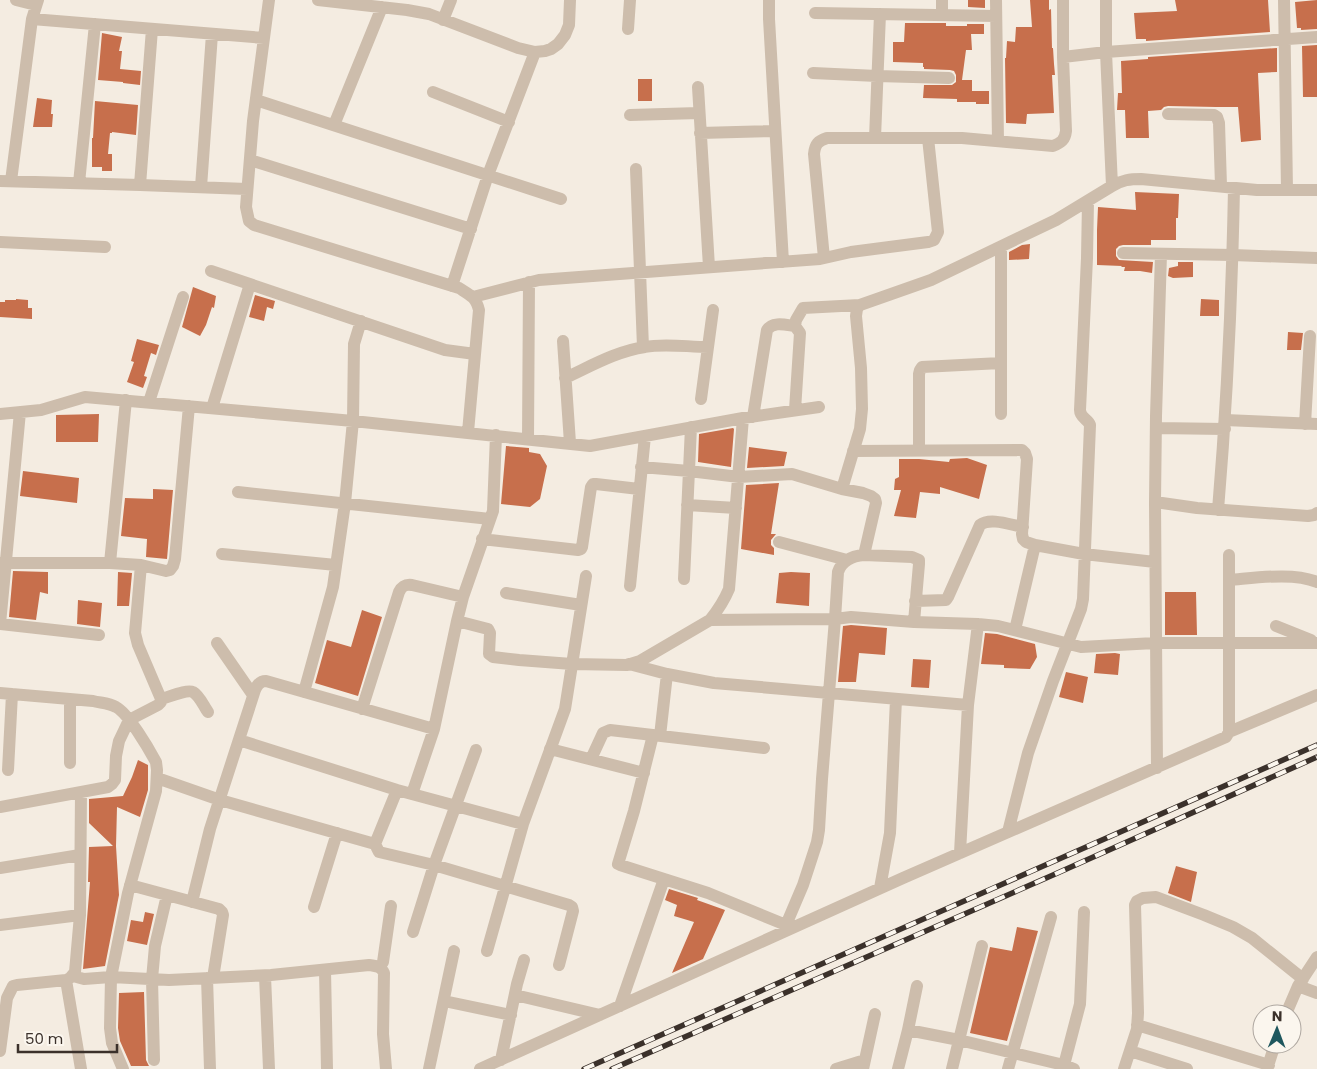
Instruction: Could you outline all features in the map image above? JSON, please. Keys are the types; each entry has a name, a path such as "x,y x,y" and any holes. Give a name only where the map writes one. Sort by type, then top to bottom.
{"street":[{"path":"16,0 37,3 32,19 6,181 247,190"},
{"path":"269,0 247,190 246,207 249,221 254,225 459,288 473,297 477,302 479,310 468,432"},
{"path":"318,0 429,14 518,48 536,52 551,49 565,35 569,25 570,0"},
{"path":"444,20 451,0"},
{"path":"628,29 630,0"},
{"path":"769,0 768,19 783,262"},
{"path":"942,0 942,15"},
{"path":"996,0 998,141"},
{"path":"824,258 814,154 815,147 820,140 827,138 962,138 1053,146 1060,144 1065,138 1063,0"},
{"path":"1106,0 1106,52 1112,186"},
{"path":"1284,0 1287,190"},
{"path":"334,125 382,7"},
{"path":"814,13 996,16"},
{"path":"875,138 880,14"},
{"path":"32,19 264,38"},
{"path":"79,183 95,24"},
{"path":"140,185 152,29"},
{"path":"201,187 212,34"},
{"path":"1063,58 1106,52 1317,37"},
{"path":"452,286 488,175 536,52"},
{"path":"813,73 949,78"},
{"path":"698,87 709,267"},
{"path":"433,92 509,122"},
{"path":"256,100 561,199"},
{"path":"630,115 699,113"},
{"path":"1168,114 1214,115 1217,117 1221,186"},
{"path":"700,133 775,131"},
{"path":"473,297 539,280 824,258 845,253 934,240 938,232 928,138"},
{"path":"250,160 471,229"},
{"path":"636,169 644,347"},
{"path":"795,410 800,337 795,326 802,308 860,305 931,280 1056,220 1120,181 1128,179 1257,190 1317,190"},
{"path":"1218,510 1225,425 1233,255 1234,188"},
{"path":"1008,832 1028,754 1083,599 1090,425 1081,416 1080,410 1088,201"},
{"path":"0,242 105,247"},
{"path":"1001,247 1001,414"},
{"path":"1123,253 1317,258"},
{"path":"1157,768 1156,428 1161,254"},
{"path":"211,271 445,350 475,354"},
{"path":"528,439 529,282"},
{"path":"212,408 250,284"},
{"path":"149,402 183,296"},
{"path":"842,489 860,429 862,409 861,368 856,316 860,305"},
{"path":"701,399 713,310"},
{"path":"304,692 333,587 345,503 353,421 354,344 361,321"},
{"path":"456,621 488,630 490,633 489,654 493,657 572,664 611,665 640,661 710,620 718,611 728,589 739,477 748,417 767,330 770,326 774,325 795,326"},
{"path":"1156,428 1311,424 1310,336"},
{"path":"563,341 570,444"},
{"path":"565,378 614,356 644,347 708,347"},
{"path":"919,450 919,374 922,367 1001,363"},
{"path":"0,414 41,410 84,397 468,432 590,446 748,417 819,407"},
{"path":"110,563 126,400"},
{"path":"3,564 110,563 141,565 166,571 170,570 175,559 189,406"},
{"path":"20,412 3,564 0,624 99,635"},
{"path":"684,579 691,427"},
{"path":"412,794 434,729 456,621 494,504 496,435"},
{"path":"630,586 644,436"},
{"path":"853,451 1022,450 1027,459 1023,527 1023,539 1026,542 1084,554 1156,562"},
{"path":"641,467 689,470 739,477 792,474 842,489 863,493 875,499 876,503 864,555"},
{"path":"482,539 578,550 582,547 592,484 639,489"},
{"path":"238,492 490,519"},
{"path":"1156,502 1218,510 1308,516 1317,513"},
{"path":"687,505 736,508"},
{"path":"915,601 946,600 980,525 992,522 1023,527"},
{"path":"779,542 847,560"},
{"path":"1014,630 1035,545"},
{"path":"222,554 336,565"},
{"path":"784,929 803,885 819,830 828,693 840,565 857,555 912,556 918,560 914,622"},
{"path":"1229,555 1229,732"},
{"path":"0,806 108,787 115,780 119,741 129,720 161,702 135,633 141,565"},
{"path":"487,951 523,824 565,709 586,576"},
{"path":"1229,580 1292,576 1303,577 1317,582"},
{"path":"362,709 402,587 407,584 463,597"},
{"path":"506,593 581,605"},
{"path":"710,620 836,619 851,617 914,622 978,624 998,626 1081,647 1156,643 1317,643"},
{"path":"960,853 968,705 978,624"},
{"path":"1276,626 1317,643"},
{"path":"217,643 253,696"},
{"path":"629,664 714,683 968,705"},
{"path":"667,674 656,735 618,864 708,893 784,929"},
{"path":"192,902 210,829 253,696 257,686 263,681 434,729"},
{"path":"161,699 188,691 192,692 208,712"},
{"path":"8,770 6,694 108,704 118,708 129,720 156,762 156,792 130,885 111,978 110,1028 112,1043 123,1069"},
{"path":"480,1069 784,929 1157,768 1219,740 1229,732 1317,695"},
{"path":"880,888 890,833 896,699"},
{"path":"70,700 70,763"},
{"path":"591,759 603,733 607,730 764,748"},
{"path":"239,740 397,790 523,824"},
{"path":"550,749 644,773"},
{"path":"413,932 434,865 476,750"},
{"path":"157,778 220,800 375,844 379,852 434,865 569,905 574,911 559,965"},
{"path":"375,844 397,790"},
{"path":"69,978 75,972 80,915 80,792"},
{"path":"314,906 337,833"},
{"path":"0,868 80,855"},
{"path":"620,1006 664,879"},
{"path":"130,885 219,909 222,912 223,915 210,978 210,1069"},
{"path":"154,1060 152,979 155,946 167,895"},
{"path":"1124,1069 1137,1024 1135,905 1137,901 1143,898 1156,897 1233,927 1252,938 1300,982 1317,993"},
{"path":"380,968 391,906"},
{"path":"908,1030 960,1040 1067,1068 1080,1004 1084,912"},
{"path":"0,925 80,915"},
{"path":"1008,1069 1051,916"},
{"path":"952,1069 982,946"},
{"path":"429,1069 454,951"},
{"path":"1290,1004 1300,982 1317,958"},
{"path":"501,1060 524,960"},
{"path":"0,1051 7,998 13,986 69,978 169,980 265,976 369,965 380,968 384,973 383,1034 386,1069"},
{"path":"325,970 327,1069"},
{"path":"265,976 269,1069"},
{"path":"69,978 81,1069"},
{"path":"898,1069 917,986"},
{"path":"515,995 600,1015"},
{"path":"444,1002 510,1015"},
{"path":"836,1069 864,1064 875,1014"},
{"path":"1137,1024 1268,1067 1272,1054"},
{"path":"1130,1051 1187,1069"}],"building":[{"path":"968,0 985,0 985,8 968,7"},
{"path":"1030,0 1049,0 1049,10 1051,9 1055,75 1052,75 1054,113 1027,114 1026,124 1006,123 1005,58 1007,41 1015,42 1016,27 1032,27"},
{"path":"1175,0 1268,0 1270,32 1146,41 1146,39 1136,39 1134,13 1177,11"},
{"path":"1317,0 1317,29 1301,30 1301,28 1297,28 1295,2"},
{"path":"905,23 946,23 946,26 984,24 984,34 971,34 972,50 966,50 962,80 972,80 972,91 989,91 989,104 957,102 957,99 923,98 924,85 952,85 956,82 956,75 954,71 950,70 924,69 923,63 893,62 893,42 904,42"},
{"path":"102,33 122,37 119,51 122,51 120,69 141,71 140,85 98,80"},
{"path":"1317,45 1317,97 1303,97 1302,46"},
{"path":"1277,48 1277,72 1258,73 1261,140 1241,142 1238,107 1168,106 1161,110 1148,111 1149,138 1126,138 1125,110 1117,110 1118,93 1122,93 1121,61 1148,59 1148,57"},
{"path":"638,79 652,79 652,101 638,101"},
{"path":"37,98 52,100 52,127 33,127"},
{"path":"95,101 138,105 136,135 110,133 108,154 112,154 112,171 102,171 102,167 92,167"},
{"path":"1135,192 1179,194 1176,240 1151,240 1151,245 1123,245 1116,249 1116,256 1119,260 1153,262 1152,273 1124,271 1125,267 1122,266 1097,265 1098,207 1136,210"},
{"path":"1030,244 1029,259 1009,260 1009,252 1022,245"},
{"path":"1178,262 1193,262 1193,277 1173,278 1168,276 1169,268 1178,266"},
{"path":"193,287 216,296 214,308 212,307 200,336 182,327"},
{"path":"255,295 275,301 273,309 267,307 264,321 249,317"},
{"path":"16,299 28,300 28,308 32,308 32,319 0,317 0,302"},
{"path":"1201,299 1219,300 1219,316 1200,316"},
{"path":"1288,332 1303,333 1301,350 1287,350"},
{"path":"137,339 159,345 156,355 151,353 144,376 147,377 143,388 127,382 134,362 131,361"},
{"path":"99,414 98,442 56,442 56,415"},
{"path":"733,428 731,467 698,462 699,434"},
{"path":"506,446 529,448 529,452 540,454 547,466 540,499 530,507 501,504"},
{"path":"749,447 787,452 784,466 747,468"},
{"path":"967,458 987,465 979,499 940,487 940,494 920,492 916,518 894,516 901,490 894,490 895,479 899,477 899,459 949,462 950,459"},
{"path":"23,471 79,478 77,503 20,496"},
{"path":"779,483 771,534 776,534 771,540 774,555 741,549 746,485"},
{"path":"153,489 173,490 167,559 146,557 147,539 121,536 125,498 153,499"},
{"path":"13,571 48,572 48,594 40,592 36,620 9,617"},
{"path":"118,572 132,573 129,606 117,606"},
{"path":"779,573 810,573 809,606 776,603"},
{"path":"1165,592 1196,592 1197,635 1165,635"},
{"path":"78,600 102,603 100,627 77,624"},
{"path":"362,610 382,617 358,696 315,683 327,640 351,647"},
{"path":"843,626 887,628 885,655 859,653 856,682 838,682"},
{"path":"985,633 997,634 1035,644 1037,657 1030,669 1004,668 1004,665 981,664"},
{"path":"1096,654 1120,654 1118,675 1094,673"},
{"path":"913,659 931,660 929,688 911,687"},
{"path":"1066,672 1088,677 1083,703 1059,697"},
{"path":"138,760 148,765 148,790 140,817 117,807 116,846 119,895 105,966 83,969 90,882 88,882 89,847 113,846 89,823 89,799 123,796"},
{"path":"1176,866 1197,872 1191,902 1168,893"},
{"path":"669,889 698,898 697,900 725,910 703,959 672,973 694,922 674,916 677,905 665,900"},
{"path":"145,912 154,914 147,945 127,941 131,920 143,922"},
{"path":"1017,927 1038,931 1007,1041 970,1033 990,947 1012,951"},
{"path":"144,992 146,1060 149,1066 131,1066 120,1041 118,1028 119,993"}],"railway":[{"path":"584,1069 1317,745"},
{"path":"612,1069 1317,757"}]}
